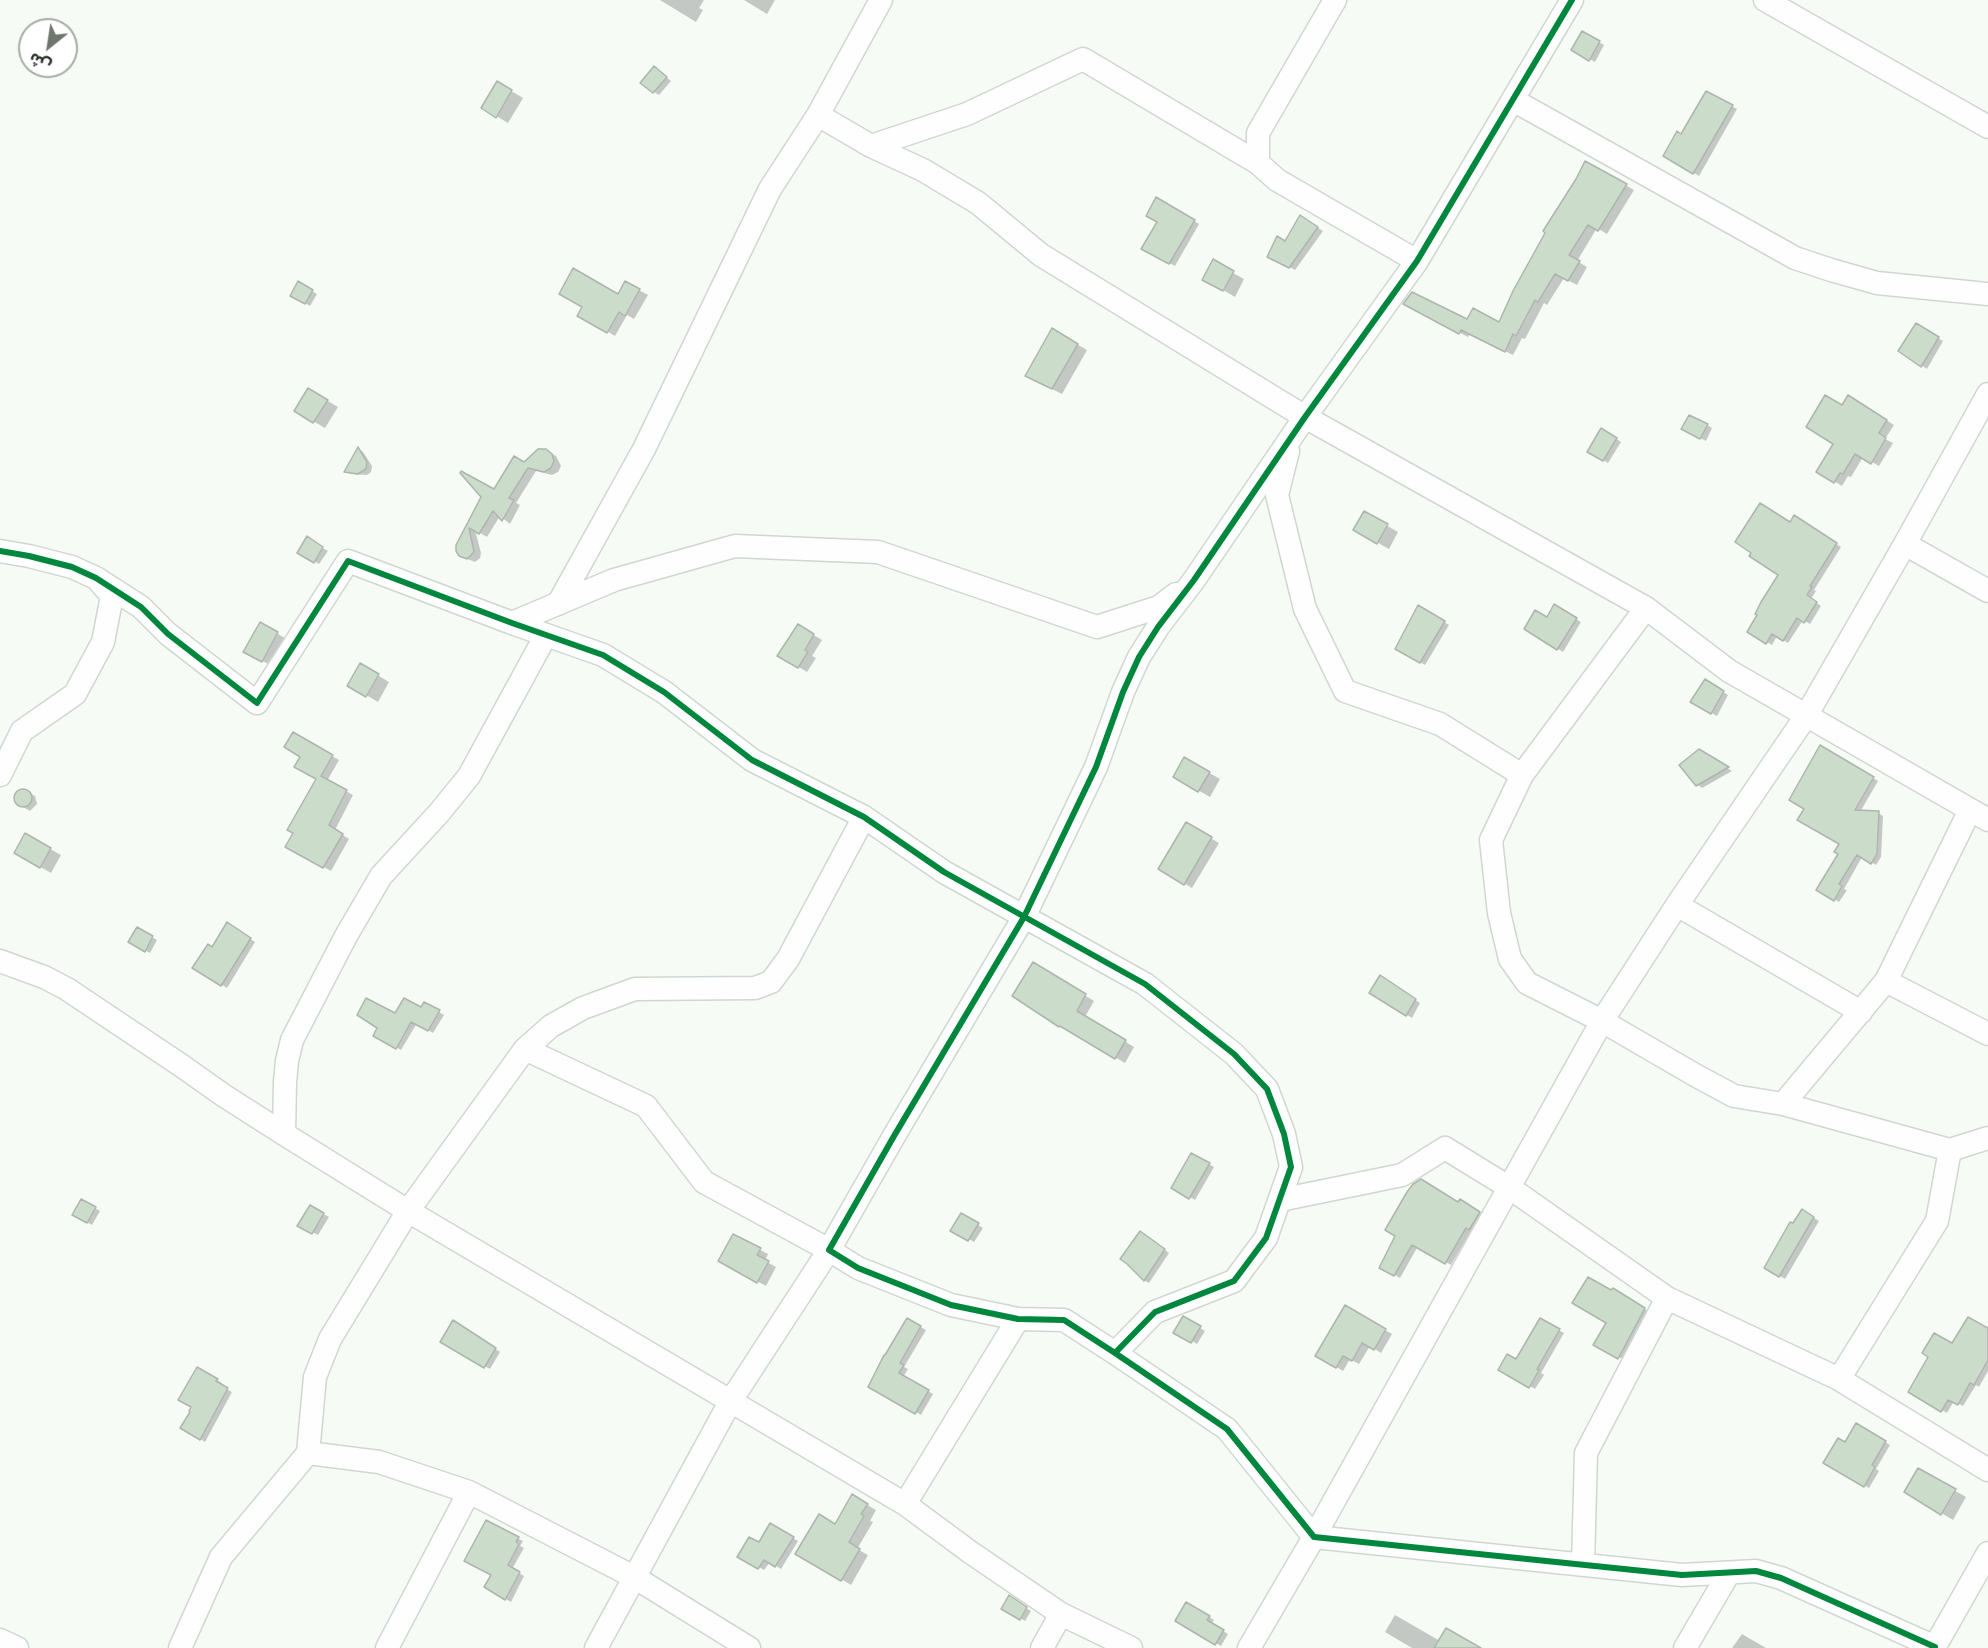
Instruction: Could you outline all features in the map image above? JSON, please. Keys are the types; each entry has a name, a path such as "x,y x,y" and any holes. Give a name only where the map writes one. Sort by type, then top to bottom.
{"street":[{"path":"558,604 644,449 770,189 818,115 881,0"},
{"path":"1258,163 1258,134 1335,0"},
{"path":"596,1648 730,1402 829,1250 1024,917 1096,767 1123,692 1139,657 1305,417 1417,261 1572,0"},
{"path":"1769,1 1988,127"},
{"path":"871,146 967,114 1083,59 1258,163 1277,180 1417,261"},
{"path":"1512,100 1795,258 1877,283 1988,294"},
{"path":"818,115 871,146 923,170 978,203 1041,255 1305,417 1646,608 1729,671 1979,815 1886,981 1784,1104"},
{"path":"1249,1648 1314,1537 1602,1021 1806,716 1988,394"},
{"path":"1292,436 1277,495 1305,609 1344,691 1440,724 1522,776"},
{"path":"1905,544 1988,591"},
{"path":"512,623 614,580 735,546 878,552 1097,627 1159,607 1194,580"},
{"path":"0,551 72,567 96,578 141,607 168,634 257,703 348,561 603,655 664,692 752,760 864,817 944,872 1145,984 1234,1054 1268,1089 1284,1134 1291,1167 1266,1238 1234,1281 1155,1312 1115,1353"},
{"path":"0,776 22,731 75,693 104,642 112,596 96,578"},
{"path":"1646,608 1522,776 1491,840 1499,913 1510,958 1527,983 1602,1021 1695,1076 1734,1096 1784,1104 1950,1150 1988,1138"},
{"path":"284,1134 285,1082 292,1040 346,936 381,876 439,813 469,776 546,634"},
{"path":"180,1648 221,1557 308,1453 315,1377 330,1339 408,1211 525,1049 552,1026 582,1008 635,989 755,988 771,982 788,959 864,817"},
{"path":"1677,906 1861,1012"},
{"path":"0,961 44,976 67,989 284,1134 408,1211 905,1504 1061,1614 1131,1648"},
{"path":"1886,981 1988,1034"},
{"path":"525,1049 646,1106 704,1182 829,1250 858,1269 951,1305 1018,1319 1064,1320 1227,1429 1314,1537 1682,1575 1756,1570 1781,1578 1935,1648 1988,1552"},
{"path":"1280,1200 1402,1174 1445,1148 1510,1188 1667,1298 1839,1379 1988,1470"},
{"path":"1839,1379 1937,1221 1950,1150"},
{"path":"1583,1564 1586,1453 1667,1298"},
{"path":"905,1504 1018,1319"},
{"path":"308,1453 379,1462 469,1492 634,1577 749,1648"},
{"path":"387,1648 469,1492"},
{"path":"1685,1648 1729,1573"},
{"path":"1042,1648 1061,1614"},
{"path":"0,1640 17,1648"}],"building":[{"path":"1582,31 1600,41 1589,61 1571,50"},
{"path":"654,66 667,77 653,93 640,83"},
{"path":"497,81 512,90 496,118 481,108"},
{"path":"1706,91 1733,105 1693,174 1663,156 1677,131 1681,134"},
{"path":"1585,161 1627,184 1598,231 1588,225 1569,255 1580,261 1568,281 1555,274 1538,302 1535,300 1516,336 1513,334 1505,352 1461,330 1459,334 1403,304 1412,292 1467,319 1473,308 1499,322 1545,233 1543,231"},
{"path":"1156,197 1195,220 1169,264 1141,249 1157,222 1146,216"},
{"path":"1300,215 1318,227 1289,268 1267,257 1277,236 1285,241"},
{"path":"1213,259 1234,271 1223,291 1202,280"},
{"path":"573,268 618,294 625,281 640,289 625,316 619,312 607,333 577,316 582,307 559,294"},
{"path":"298,281 313,290 305,304 290,296"},
{"path":"1916,323 1939,337 1921,367 1898,351"},
{"path":"1052,328 1078,344 1052,389 1025,376"},
{"path":"308,388 328,400 313,423 294,411"},
{"path":"1825,395 1842,405 1848,395 1887,420 1879,433 1886,438 1871,464 1855,454 1843,474 1840,473 1834,483 1816,472 1833,444 1806,427"},
{"path":"1689,415 1708,424 1700,439 1681,429"},
{"path":"1601,428 1617,438 1603,461 1587,452"},
{"path":"358,447 367,462 366,469 358,474 344,472"},
{"path":"538,449 546,449 552,454 554,461 551,468 544,472 528,468 509,498 514,500 502,521 493,511 479,534 469,528 474,552 467,559 459,556 456,545 481,497 460,473 461,471 494,489 514,456 524,462"},
{"path":"1760,503 1790,522 1794,515 1837,543 1810,586 1812,587 1807,595 1817,602 1804,623 1797,618 1783,641 1772,634 1766,644 1747,632 1757,615 1755,614 1761,602 1778,575 1749,556 1751,553 1735,542"},
{"path":"1364,511 1388,524 1377,544 1353,530"},
{"path":"307,536 323,547 314,563 297,553"},
{"path":"1554,604 1577,618 1557,650 1524,629 1535,610 1547,617"},
{"path":"1418,605 1445,621 1420,663 1395,649"},
{"path":"260,622 278,632 262,662 243,652"},
{"path":"798,624 814,634 805,650 808,652 798,668 777,656"},
{"path":"360,663 379,674 366,697 347,686"},
{"path":"1705,679 1724,691 1711,714 1690,702"},
{"path":"293,732 333,755 321,776 347,790 329,825 343,834 323,868 285,847 293,833 287,830 316,779 294,767 300,757 284,747"},
{"path":"1820,745 1874,777 1855,810 1879,811 1877,854 1871,864 1857,855 1839,884 1842,886 1834,901 1816,890 1838,854 1834,852 1839,844 1797,820 1804,809 1789,800"},
{"path":"1699,749 1729,767 1696,786 1679,765"},
{"path":"1184,757 1210,772 1198,792 1173,777"},
{"path":"19,789 27,789 32,794 30,805 19,807 14,802 14,794"},
{"path":"1186,822 1212,837 1184,885 1158,869"},
{"path":"25,833 51,848 40,868 14,853"},
{"path":"227,922 251,938 221,986 192,968 208,944 212,947"},
{"path":"137,927 153,936 145,952 128,942"},
{"path":"1033,962 1086,994 1077,1011 1126,1040 1115,1059 1059,1027 1012,996"},
{"path":"1380,975 1416,999 1406,1016 1369,993"},
{"path":"366,998 395,1013 404,998 421,1007 424,1002 440,1010 428,1031 411,1022 396,1049 373,1036 377,1028 357,1015"},
{"path":"1191,1153 1210,1163 1189,1199 1171,1188"},
{"path":"1421,1179 1458,1202 1460,1199 1480,1212 1469,1230 1466,1228 1445,1264 1412,1245 1394,1276 1379,1268 1395,1236 1385,1230 1407,1192"},
{"path":"81,1199 96,1207 87,1223 72,1215"},
{"path":"310,1205 324,1213 312,1234 297,1226"},
{"path":"1802,1209 1814,1217 1779,1277 1764,1268 1790,1222 1793,1223"},
{"path":"961,1213 979,1223 968,1241 950,1231"},
{"path":"1140,1231 1165,1249 1144,1281 1120,1259"},
{"path":"733,1234 761,1248 757,1255 769,1261 757,1283 718,1261"},
{"path":"1588,1277 1611,1290 1613,1288 1645,1308 1618,1359 1593,1345 1606,1323 1572,1303"},
{"path":"1345,1305 1386,1329 1374,1350 1362,1343 1352,1361 1343,1356 1336,1368 1315,1356"},
{"path":"1183,1316 1201,1326 1191,1343 1173,1333"},
{"path":"1968,1317 1988,1328 1988,1360 1974,1385 1970,1383 1958,1405 1948,1400 1941,1412 1908,1392 1928,1357 1922,1353 1934,1333 1952,1343"},
{"path":"907,1318 921,1326 900,1363 904,1365 899,1373 929,1390 915,1414 868,1387 884,1355"},
{"path":"1540,1318 1560,1329 1529,1388 1498,1370 1507,1354 1516,1359"},
{"path":"453,1320 496,1348 484,1368 440,1342"},
{"path":"197,1367 218,1379 216,1381 228,1388 200,1440 180,1428 191,1407 178,1400"},
{"path":"1856,1423 1886,1441 1872,1465 1875,1467 1864,1487 1823,1463 1838,1438 1845,1442"},
{"path":"1918,1468 1956,1489 1941,1515 1904,1492"},
{"path":"852,1494 868,1504 849,1542 860,1549 841,1581 795,1554 819,1514 835,1524"},
{"path":"486,1520 519,1537 516,1542 519,1544 508,1565 520,1572 505,1600 484,1587 491,1575 464,1561"},
{"path":"770,1523 794,1537 775,1567 764,1560 758,1569 737,1557 749,1537 759,1542"},
{"path":"1009,1595 1027,1607 1020,1620 1001,1609"},
{"path":"1186,1602 1210,1616 1207,1620 1224,1630 1215,1645 1175,1621"},
{"path":"1446,1628 1481,1648 1434,1648"}],"cycle path":[{"path":"1115,1353 1064,1320 1018,1319 951,1305 858,1268 829,1250 1024,917 1096,767 1123,692 1139,657 1305,417 1417,261 1572,0"},
{"path":"0,551 72,567 96,578 141,607 168,634 257,703 348,561 603,655 664,692 752,760 864,817 944,872 1145,984 1234,1054 1267,1089 1284,1134 1291,1167 1266,1238 1234,1281 1155,1312 1115,1353 1227,1429 1314,1537 1682,1575 1756,1571 1781,1578 1935,1647"}]}
